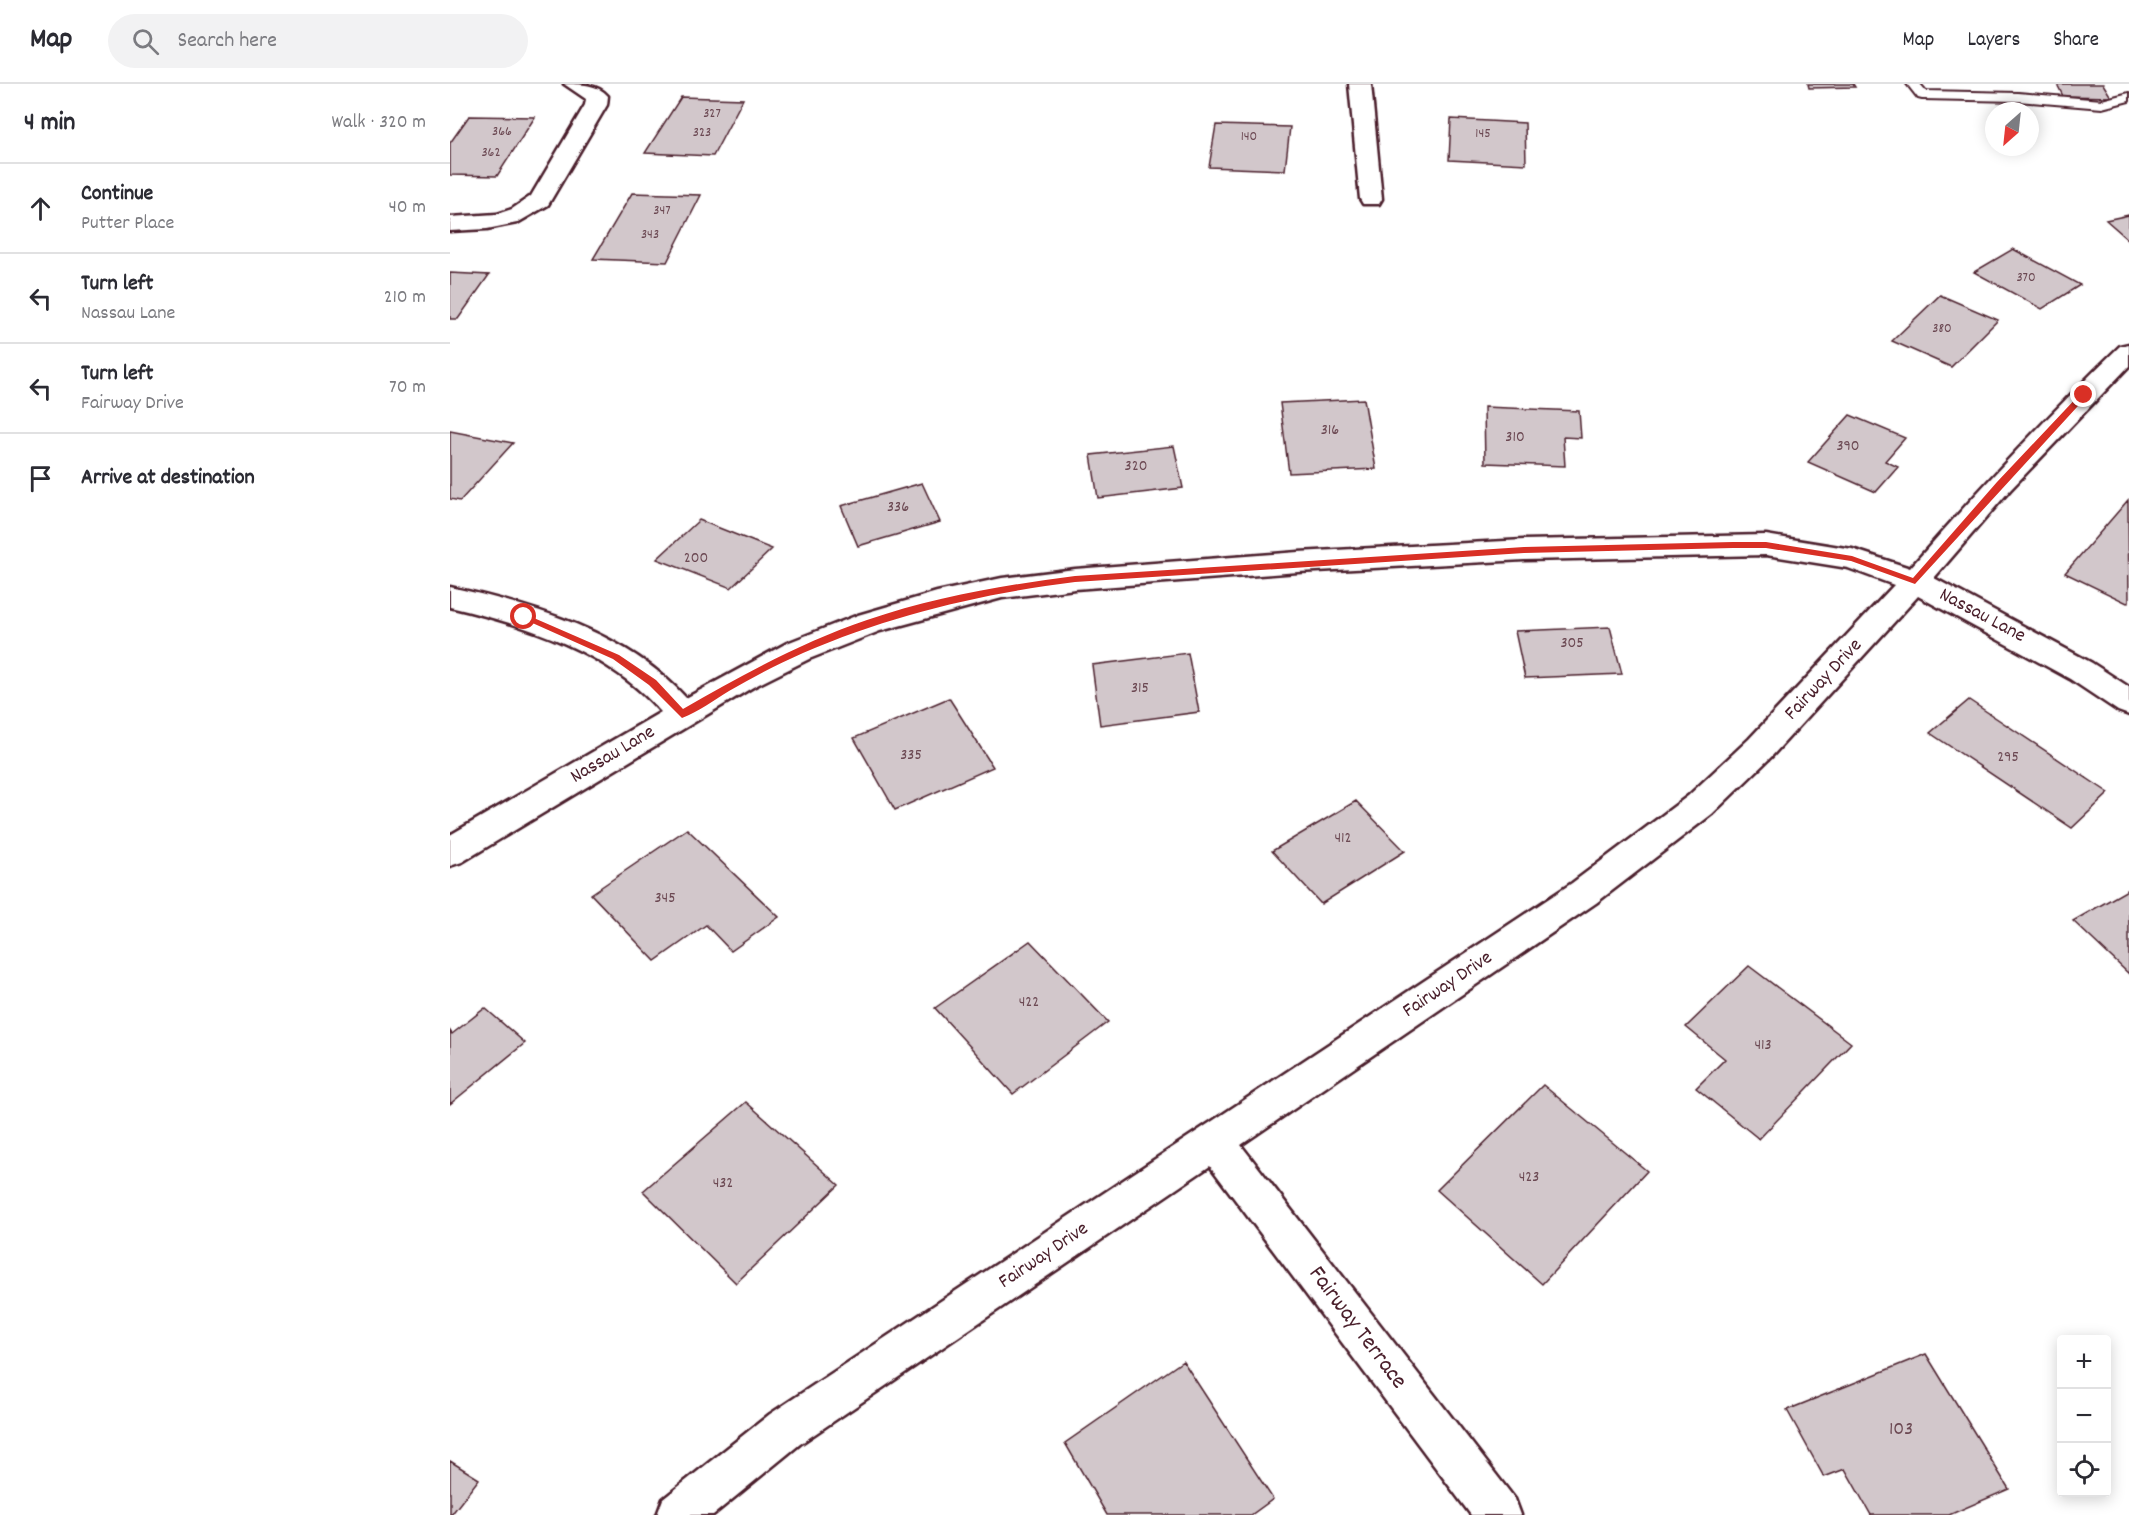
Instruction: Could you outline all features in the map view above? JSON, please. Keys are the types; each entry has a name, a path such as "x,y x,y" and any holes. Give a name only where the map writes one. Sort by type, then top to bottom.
{"street":[{"path":"450,224 480,224 511,218 527,211 540,200 596,105 597,96 574,84"},
{"path":"1360,84 1371,199"},
{"name":"Fairway Drive","path":"679,1515 712,1486 785,1430 1584,893 1691,812 1760,748 1915,581 2008,476 2084,395 2129,352"},
{"name":"Nassau Lane","path":"450,852 742,679 798,651 869,623 937,603 1002,588 1075,579 1524,550 1766,545 1852,559 1915,581 2081,671 2129,703"},
{"path":"450,597 524,617 616,657 652,682 682,714"},
{"name":"Fairway Terrace","path":"1215,1142 1499,1515"}],"lane":[{"path":"1913,84 1922,95 2102,104 2129,98"},
{"path":"2028,84 2037,99"}],"building":[{"path":"1808,84 1853,84 1855,87 1809,88"},
{"path":"2057,84 2103,84 2111,97 2063,96"},
{"path":"681,97 743,99 713,156 645,153"},
{"path":"469,116 535,117 497,176 450,175 450,143"},
{"path":"1451,119 1525,123 1526,164 1449,160"},
{"path":"1216,125 1290,127 1285,170 1209,167"},
{"path":"632,193 701,195 667,262 593,259"},
{"path":"2129,215 2129,240 2106,220"},
{"path":"2013,249 2080,285 2042,309 1974,272"},
{"path":"450,273 489,275 458,319 450,319"},
{"path":"1940,295 1998,320 1951,367 1892,341"},
{"path":"1364,399 1376,469 1289,473 1280,403"},
{"path":"1484,407 1579,411 1581,438 1563,437 1565,466 1485,463"},
{"path":"1850,415 1905,438 1885,461 1898,467 1876,492 1808,462"},
{"path":"450,431 513,443 460,501 450,499"},
{"path":"1174,446 1183,488 1098,498 1091,455"},
{"path":"922,483 940,522 858,546 841,506"},
{"path":"2128,500 2129,602 2127,603 2065,573"},
{"path":"699,520 772,549 731,588 657,559"},
{"path":"1610,627 1622,674 1525,678 1515,631"},
{"path":"1188,653 1199,712 1100,725 1092,665"},
{"path":"949,698 993,767 895,810 854,738"},
{"path":"1969,700 2109,793 2072,828 1930,733"},
{"path":"1356,801 1405,851 1321,904 1272,851"},
{"path":"687,829 779,917 731,951 706,925 655,961 591,894"},
{"path":"2129,889 2129,974 2073,921"},
{"path":"1030,941 1108,1022 1013,1094 935,1008"},
{"path":"1749,966 1851,1043 1759,1139 1696,1088 1725,1059 1686,1027"},
{"path":"485,1008 525,1043 450,1104 450,1031 452,1034"},
{"path":"1543,1085 1647,1171 1542,1284 1437,1190"},
{"path":"746,1102 839,1185 736,1283 643,1191"},
{"path":"1926,1354 2009,1489 1949,1515 1871,1515 1845,1469 1824,1477 1787,1410"},
{"path":"1183,1361 1273,1499 1251,1515 1107,1515 1065,1443"},
{"path":"450,1461 479,1479 451,1515 450,1515"}],"route":[{"path":"524,617 616,657 652,682 682,714 742,679 798,651 869,623 937,603 1002,588 1075,579 1298,562 1524,550 1766,545 1852,559 1915,581 2000,484 2084,395"}]}
